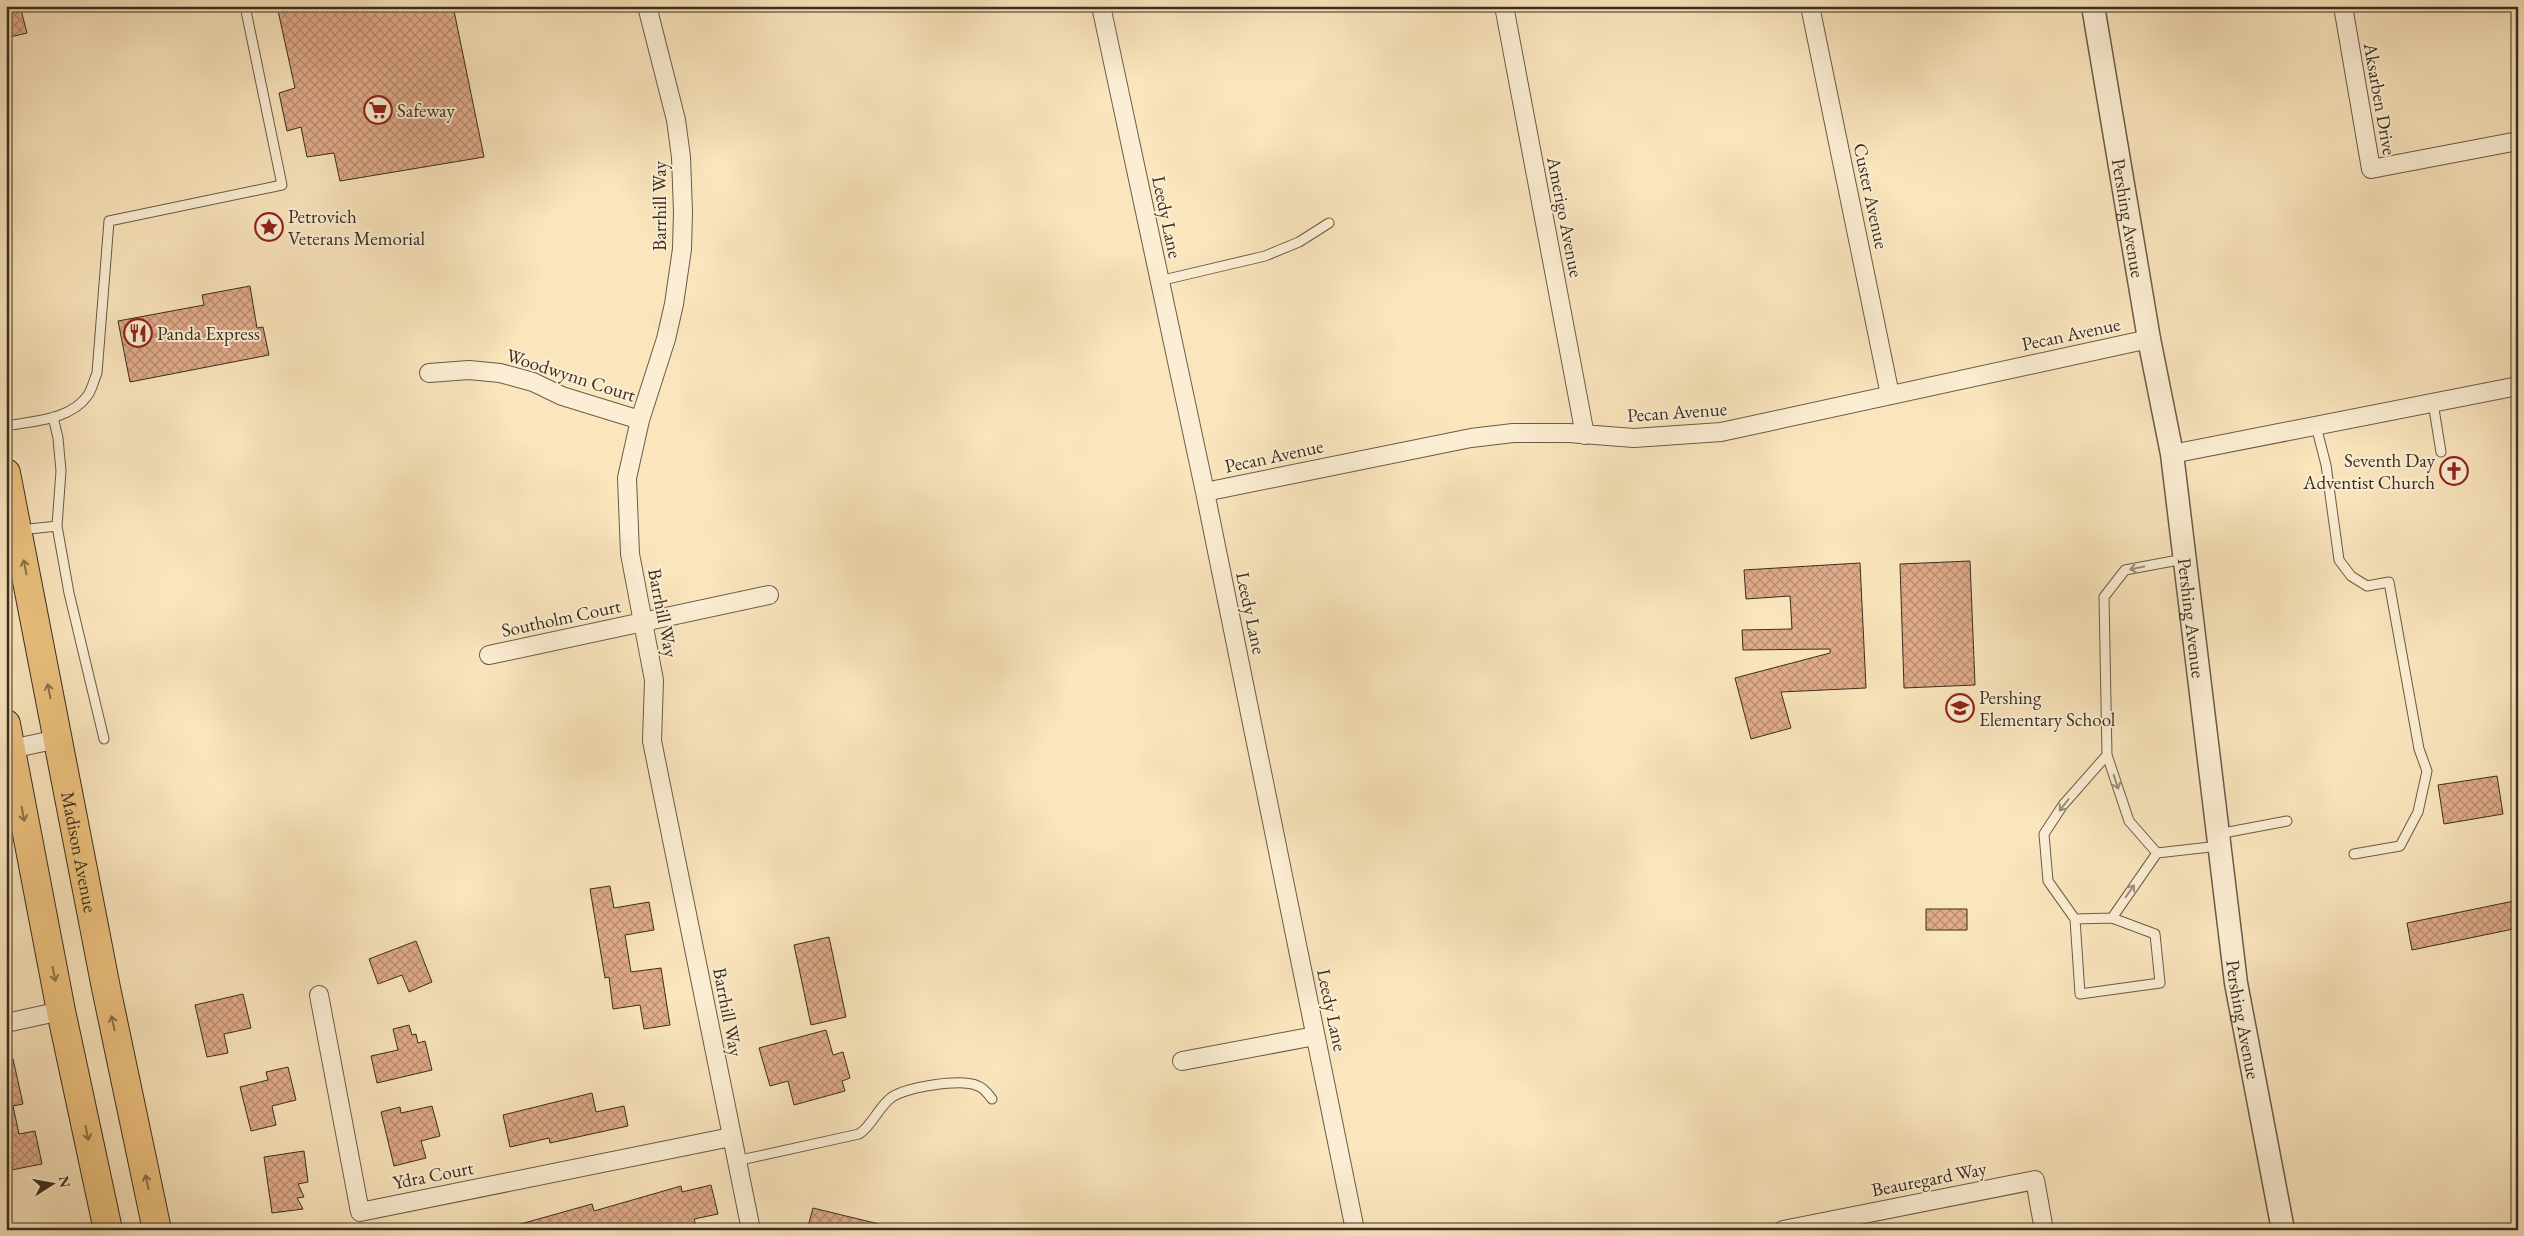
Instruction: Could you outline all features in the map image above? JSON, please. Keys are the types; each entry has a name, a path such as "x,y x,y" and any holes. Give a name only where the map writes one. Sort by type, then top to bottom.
{"main road":[{"name":"Madison Avenue","path":"6,473 106,988 157,1230"},
{"path":"8,741 61,1011 108,1230"}],"street":[{"name":"Barrhill Way","path":"648,6 676,120 681,157 682,249 674,304 666,339 640,420 627,478 630,554 654,680 652,741 751,1230"},
{"name":"Leedy Lane","path":"1101,6 1205,492 1355,1230"},
{"name":"Amerigo Avenue","path":"1504,6 1585,435"},
{"name":"Custer Avenue","path":"1810,6 1890,395"},
{"name":"Pershing Avenue","path":"2093,6 2150,339 2172,454 2236,983 2283,1230"},
{"name":"Aksarben Drive","path":"2343,6 2371,169 2518,142"},
{"name":"Pecan Avenue","path":"1205,492 1471,438 1513,433 1634,438 1721,432 2150,339"},
{"name":"Woodwynn Court","path":"429,372 469,370 500,373 533,382 562,396 640,420"},
{"path":"2172,454 2518,386"},
{"name":"Southolm Court","path":"488,655 769,595"},
{"path":"8,741 58,739"},
{"name":"Ydra Court","path":"319,995 360,1212 731,1137"},
{"path":"6,1023 61,1011"},
{"path":"1182,1061 1316,1036"},
{"name":"Beauregard Way","path":"1783,1230 2035,1180 2044,1230"}],"lane":[{"path":"6,426 53,417 74,410 88,395 97,373 109,222 282,185 245,6"},
{"path":"1159,281 1265,256 1299,242 1329,223"},
{"path":"2433,403 2441,452"},
{"path":"53,417 62,471 57,526 69,593 104,738"},
{"path":"2316,426 2326,465 2339,560 2351,576 2367,586 2389,582 2419,749 2427,771 2418,812 2400,846 2354,854"},
{"path":"18,530 57,526"},
{"path":"2157,853 2128,821 2107,756 2104,597 2125,570 2185,559"},
{"path":"2075,919 2112,918 2155,934 2160,983 2080,994 2075,919 2048,881 2044,834 2063,805 2107,756"},
{"path":"2112,918 2157,853 2219,840 2287,821"},
{"path":"736,1161 859,1134 867,1129 891,1098 912,1090 946,1083 965,1082 979,1086 992,1099"}],"building":[{"path":"6,6 20,6 27,33 6,38"},
{"name":"Safeway","path":"277,6 453,6 484,157 340,181 334,153 307,157 301,127 287,131 279,93 295,88"},
{"path":"250,286 257,328 263,327 269,355 130,382 118,321 204,305 202,295"},
{"path":"1970,561 1975,685 1904,688 1900,564"},
{"path":"1860,563 1866,688 1781,692 1791,728 1751,739 1735,678 1830,653 1830,649 1743,650 1742,630 1792,629 1790,596 1746,599 1744,570"},
{"path":"2497,776 2503,814 2444,824 2438,785"},
{"path":"610,886 614,908 649,902 654,930 625,935 631,972 661,968 670,1025 644,1029 640,1005 613,1009 609,977 605,978 590,889"},
{"path":"2514,901 2518,928 2412,950 2407,923"},
{"path":"1926,909 1967,909 1967,930 1926,930"},
{"path":"829,937 846,1017 811,1025 794,945"},
{"path":"416,941 432,982 409,992 402,975 378,984 369,959"},
{"path":"243,994 251,1028 224,1034 228,1053 207,1057 195,1005"},
{"path":"409,1025 412,1035 416,1034 418,1043 425,1041 432,1070 377,1083 371,1056 398,1050 393,1029"},
{"path":"826,1030 833,1055 843,1052 850,1078 842,1081 845,1091 794,1105 788,1081 770,1086 759,1048"},
{"path":"6,1059 13,1059 23,1104 13,1106 19,1134 35,1131 42,1164 6,1171"},
{"path":"288,1067 296,1100 272,1106 276,1125 251,1131 240,1087 268,1080 266,1072"},
{"path":"592,1093 596,1112 624,1106 628,1126 550,1143 549,1138 510,1147 503,1115"},
{"path":"432,1106 440,1136 421,1141 426,1158 394,1166 381,1112 400,1107 401,1113"},
{"path":"304,1151 308,1182 298,1184 304,1197 297,1198 303,1209 272,1213 264,1157"},
{"path":"711,1185 718,1214 694,1219 697,1230 518,1230 517,1225 592,1204 594,1211 681,1186 682,1192"},
{"path":"813,1208 879,1224 878,1230 807,1230"}],"place":[{"name":"Safeway","path":"378,110"},
{"name":"Petrovich Veterans Memorial","path":"269,227"},
{"name":"Panda Express","path":"138,333"},
{"name":"Seventh Day Adventist Church","path":"2454,471"},
{"name":"Pershing Elementary School","path":"1960,708"}]}
